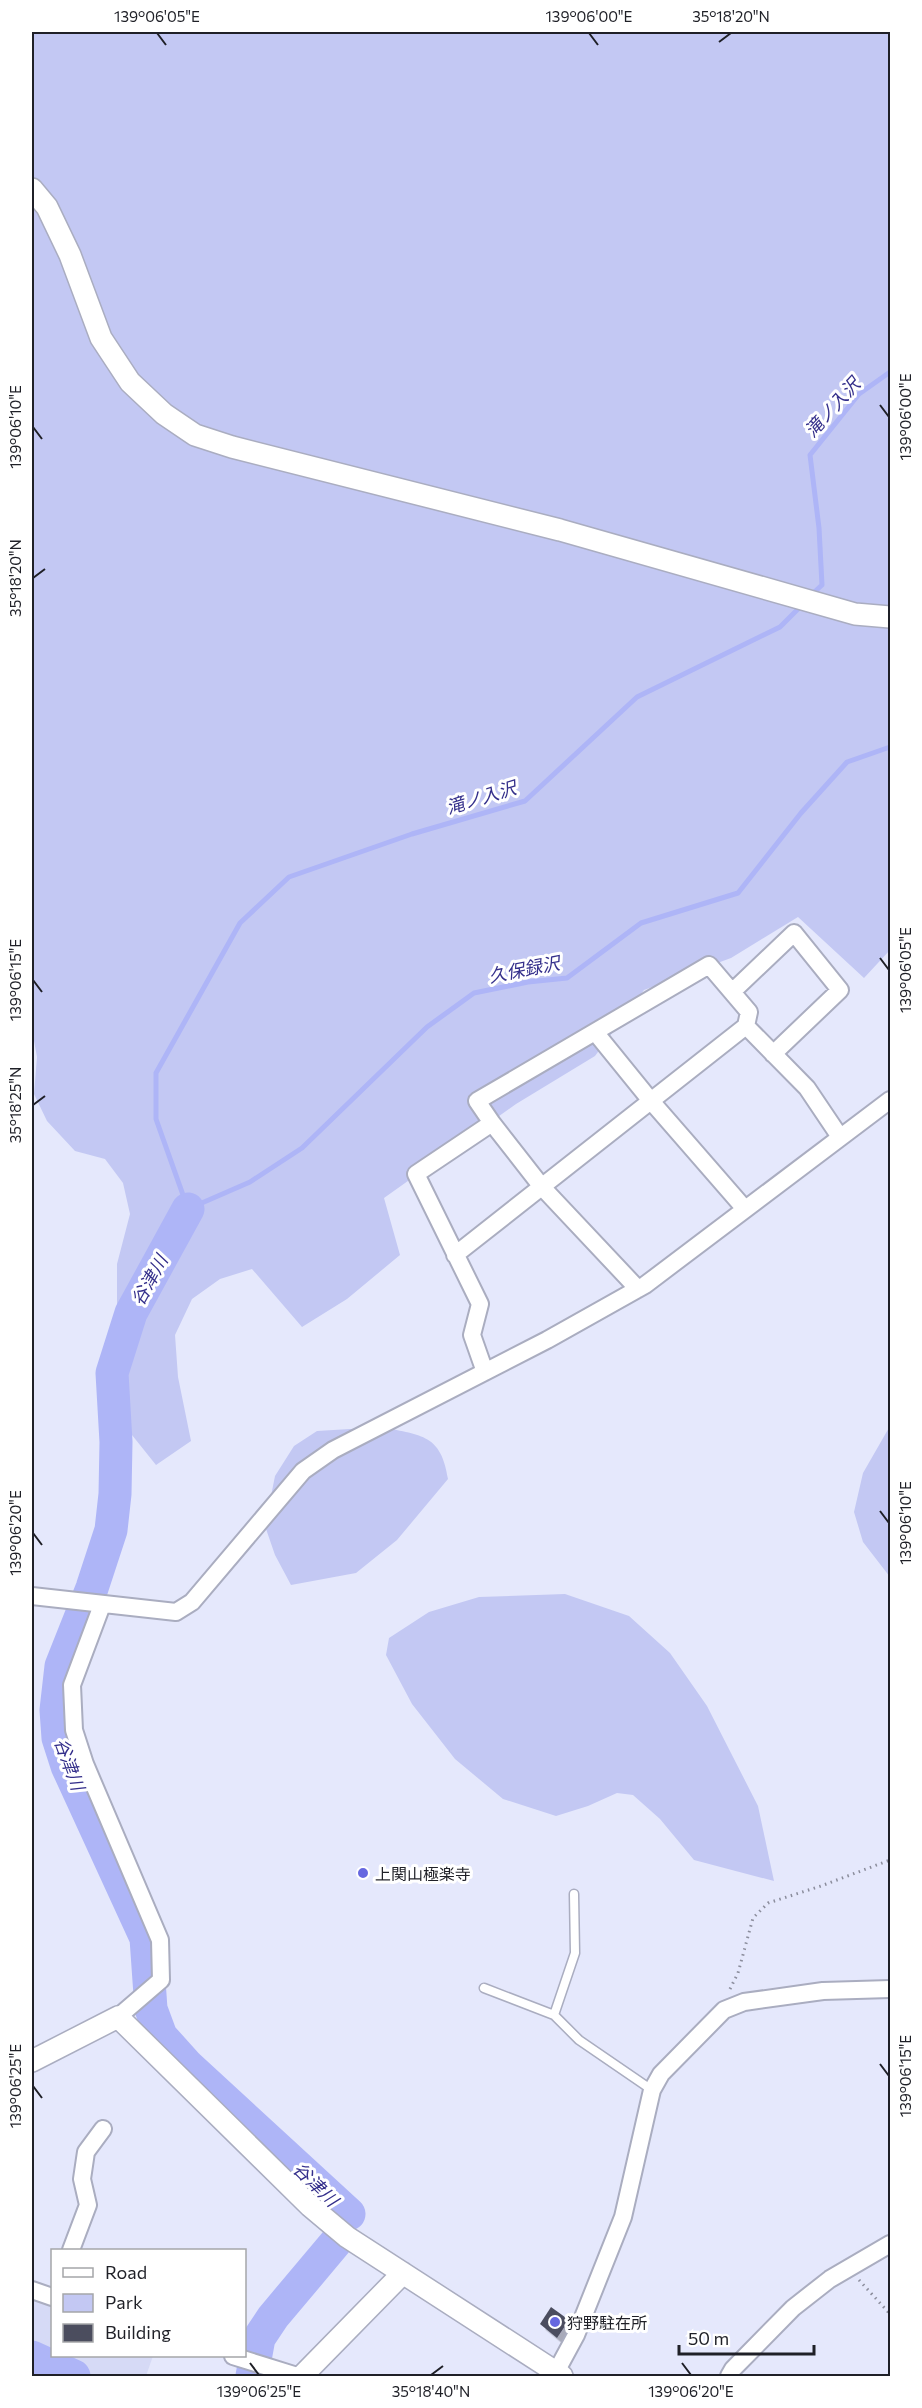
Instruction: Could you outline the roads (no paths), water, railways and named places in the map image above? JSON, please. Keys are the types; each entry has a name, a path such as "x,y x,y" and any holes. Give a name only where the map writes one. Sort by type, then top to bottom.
{"street":[{"path":"32,189 47,207 70,255 101,338 129,382 164,414 195,435 243,450 560,530 855,614 891,617"},
{"path":"732,992 794,933 840,990 773,1054"},
{"path":"455,1255 542,1187 746,1026 748,1012 709,965 477,1101 542,1187 638,1288"},
{"path":"746,1026 807,1088 840,1137"},
{"path":"595,1032 651,1101 745,1209"},
{"path":"32,1596 176,1612 192,1602 303,1471 333,1450 485,1372 638,1288 891,1100"},
{"path":"485,1372 472,1335 480,1304 416,1174 492,1123"},
{"path":"32,2061 118,2016 161,1980 160,1940 85,1764 74,1730 72,1685 102,1605"},
{"path":"118,2016 310,2206 347,2237 559,2374 623,2217 652,2090 661,2074 724,2010 744,2002 823,1991 891,1989"},
{"path":"70,2249 88,2205 82,2179 86,2152 103,2129"},
{"path":"729,2376 733,2369 794,2308 830,2279 891,2244"},
{"path":"302,2376 403,2273"},
{"path":"32,2290 51,2297"},
{"path":"239,2357 297,2376"}],"lane":[{"path":"554,2015 575,1953 574,1894"},
{"path":"484,1988 554,2015 579,2040 652,2090"}],"waterway":[{"name":"滝ノ入沢","path":"810,596 822,585 819,528 810,455 859,394 890,372"},
{"name":"滝ノ入沢","path":"802,605 780,627 637,697 525,801 412,834 289,877 240,923 156,1073 156,1119 188,1209 250,1182 302,1148 427,1027 474,993 528,982 567,978 641,923 738,893 801,813 847,762 890,747"},
{"name":"谷津川","path":"188,1209 131,1313 112,1373 116,1442 115,1494 111,1530 92,1588 61,1666 56,1710 58,1738 67,1766 146,1938 151,2009 161,2036 188,2066 349,2214"},
{"name":"谷津川","path":"252,2376 259,2338 273,2317 336,2242"},
{"name":"谷津川","path":"32,2357 74,2376"}],"place":[{"name":"上関山極楽寺","path":"363,1873"},
{"name":"狩野駐在所","path":"555,2322"}],"water label":[{"name":"久保録沢","path":"524,969"}]}
